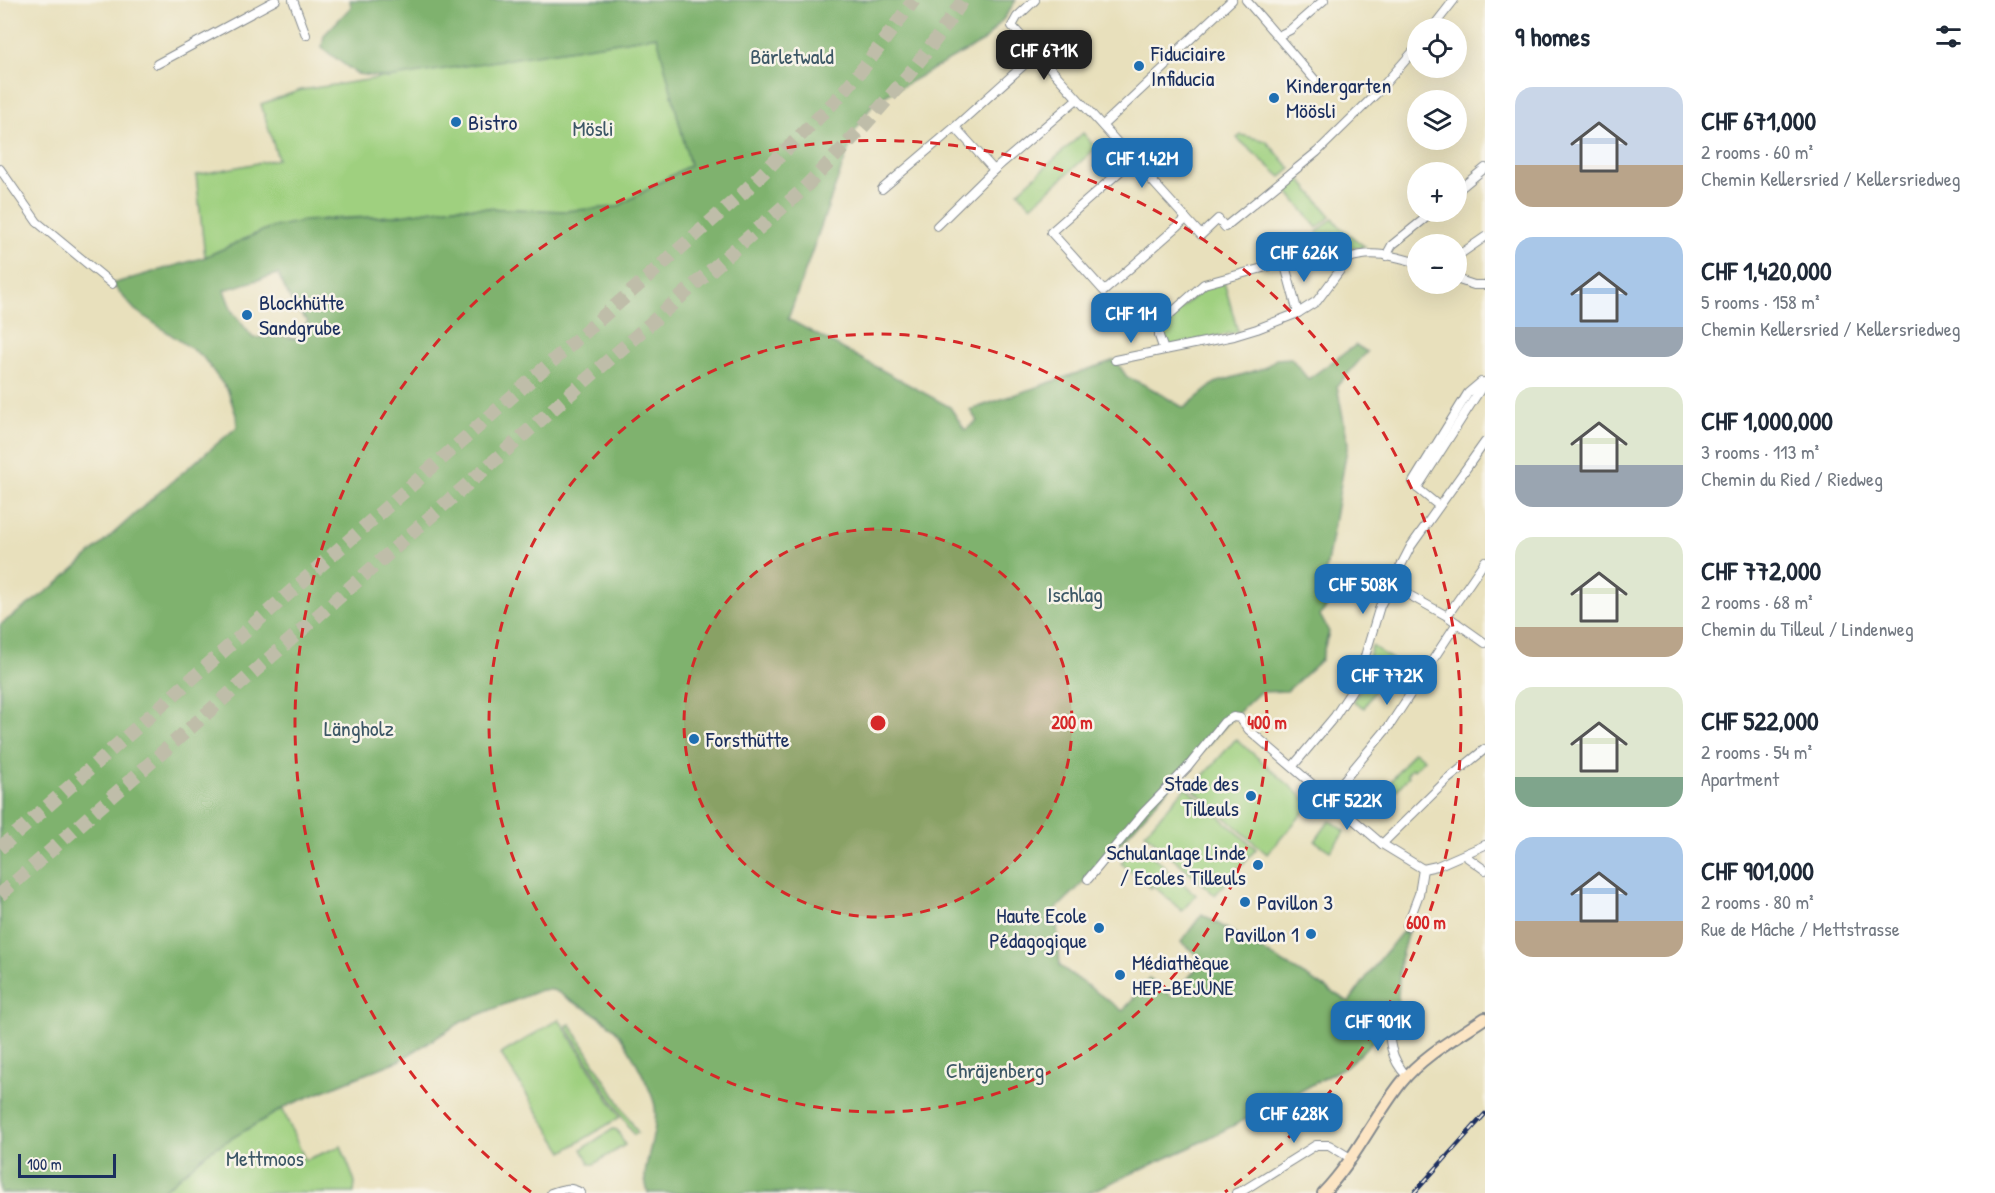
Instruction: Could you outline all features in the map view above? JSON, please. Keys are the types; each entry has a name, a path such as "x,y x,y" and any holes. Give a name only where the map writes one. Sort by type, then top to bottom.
{"main road":[{"path":"1323,1193 1352,1159 1407,1076 1424,1061 1485,1018"}],"street":[{"path":"157,63 276,0"},
{"path":"293,0 306,34"},
{"path":"1035,0 1017,17 1012,26 1201,235 1218,219 1225,226 1295,172 1360,111 1407,58"},
{"path":"1103,125 1232,0"},
{"path":"1246,0 1316,80"},
{"path":"1278,36 1290,30 1324,0"},
{"path":"1440,18 1454,0"},
{"path":"882,189 1036,54"},
{"path":"937,226 994,170 1077,99"},
{"path":"955,127 994,170"},
{"path":"1133,160 1051,232 1104,291 1186,219"},
{"path":"1467,183 1485,168"},
{"path":"0,169 37,222 112,284"},
{"path":"1386,255 1392,245 1420,222"},
{"path":"1467,249 1485,237"},
{"path":"1115,360 1245,333 1298,313 1317,301 1349,258 1373,254 1407,260"},
{"path":"1164,350 1159,336 1159,324 1204,284 1280,264 1283,265 1290,280 1298,313"},
{"path":"1467,283 1485,285"},
{"path":"1439,506 1417,488 1485,381"},
{"path":"1293,766 1335,716 1352,690 1375,620 1411,546 1485,442"},
{"path":"1447,616 1485,561"},
{"path":"1391,585 1447,616 1485,643"},
{"path":"1329,798 1390,725 1457,623"},
{"path":"1088,879 1144,812 1187,768 1224,722 1233,717 1240,718 1249,730 1382,844 1423,869 1437,866 1485,845"},
{"path":"1382,844 1441,785 1485,748"},
{"path":"1464,855 1485,870"},
{"path":"1407,926 1419,894 1423,869"},
{"path":"1388,1014 1390,1050 1407,1076"},
{"path":"1397,1017 1397,1036"},
{"path":"1236,1193 1244,1191 1316,1145 1329,1145 1352,1159"},
{"path":"551,1193 575,1189 581,1193"}],"green space":[{"path":"350,0 1016,0 984,41 874,102 855,131 788,319 950,407 965,430 977,421 970,410 1115,360 1127,377 1184,408 1215,383 1264,368 1276,359 1291,358 1308,379 1356,345 1367,352 1337,386 1348,443 1323,587 1335,597 1320,615 1329,632 1321,660 1287,691 1260,692 1233,718 1083,883 1056,909 1060,966 1123,1011 1149,979 1173,997 1203,960 1181,942 1202,914 1349,1002 1407,926 1404,934 1408,932 1400,960 1397,1017 1391,1026 1388,1026 1350,1064 1189,1148 1088,1193 648,1193 645,1177 654,1133 655,1107 626,1044 615,1030 596,1014 556,991 541,990 463,1021 400,1060 289,1105 208,1152 160,1193 0,1193 0,625 57,584 164,488 237,427 236,415 228,391 202,356 135,310 112,284 205,257 269,228 303,221 394,216 455,207 564,211 617,207 690,165 657,36 388,78 357,74 322,48 324,35 351,7","holes":["278,274 294,305 308,321 296,339 281,336 253,338 232,311 224,290"]},
{"name":"Mösli","path":"658,36 690,165 617,207 564,211 455,207 394,216 325,219 269,228 205,257 196,175 278,159 261,104 301,90"},
{"path":"1083,133 1096,148 1031,206 1018,192"},
{"path":"1241,135 1266,141 1291,169 1281,177 1237,138"},
{"path":"1298,177 1331,216 1317,228 1285,188"},
{"path":"1333,218 1341,228 1365,247 1339,249 1326,260 1317,232"},
{"path":"1224,282 1238,332 1167,345 1162,333 1163,325 1205,287"},
{"path":"1372,646 1393,660 1364,708 1353,701 1371,672 1366,668"},
{"name":"Stade des Tilleuls","path":"1236,739 1311,804 1267,854 1192,788"},
{"path":"1414,751 1424,759 1414,770 1412,768 1407,774 1409,776 1396,791 1389,784"},
{"path":"1186,787 1256,849 1215,895 1145,833"},
{"path":"1330,820 1345,831 1330,851 1315,841"},
{"path":"1137,844 1167,868 1151,888 1121,863"},
{"path":"1169,871 1196,895 1182,911 1155,887"},
{"path":"559,1019 620,1117 563,1152 501,1054"},
{"path":"570,1024 638,1133 634,1135 566,1026"},
{"name":"Mettmoos","path":"282,1108 305,1160 341,1146 355,1182 354,1193 160,1193 208,1152"},
{"path":"613,1129 617,1130 625,1145 594,1164 590,1164 582,1149"}],"tunnel":[{"path":"0,848 743,193 838,98 914,0"},
{"path":"0,895 800,192 887,100 927,52 963,0"}],"railway":[{"path":"1414,1193 1485,1114"}],"place":[{"name":"Fiduciaire Infiducia","path":"1139,66"},
{"name":"Kindergarten Möösli","path":"1274,98"},
{"name":"Bistro","path":"456,122"},
{"name":"Blockhütte Sandgrube","path":"247,315"},
{"name":"Forsthütte","path":"694,739"},
{"name":"Stade des Tilleuls","path":"1251,796"},
{"name":"Schulanlage Linde / Ecoles Tilleuls","path":"1258,865"},
{"name":"Pavillon 3","path":"1245,902"},
{"name":"Haute Ecole Pédagogique","path":"1099,928"},
{"name":"Pavillon 1","path":"1311,934"},
{"name":"Médiathèque HEP-BEJUNE","path":"1120,975"}],"park label":[{"name":"Bärletwald","path":"792,56"},
{"name":"Ischlag","path":"1075,594"},
{"name":"Längholz","path":"359,728"},
{"name":"Chräjenberg","path":"995,1070"}]}
